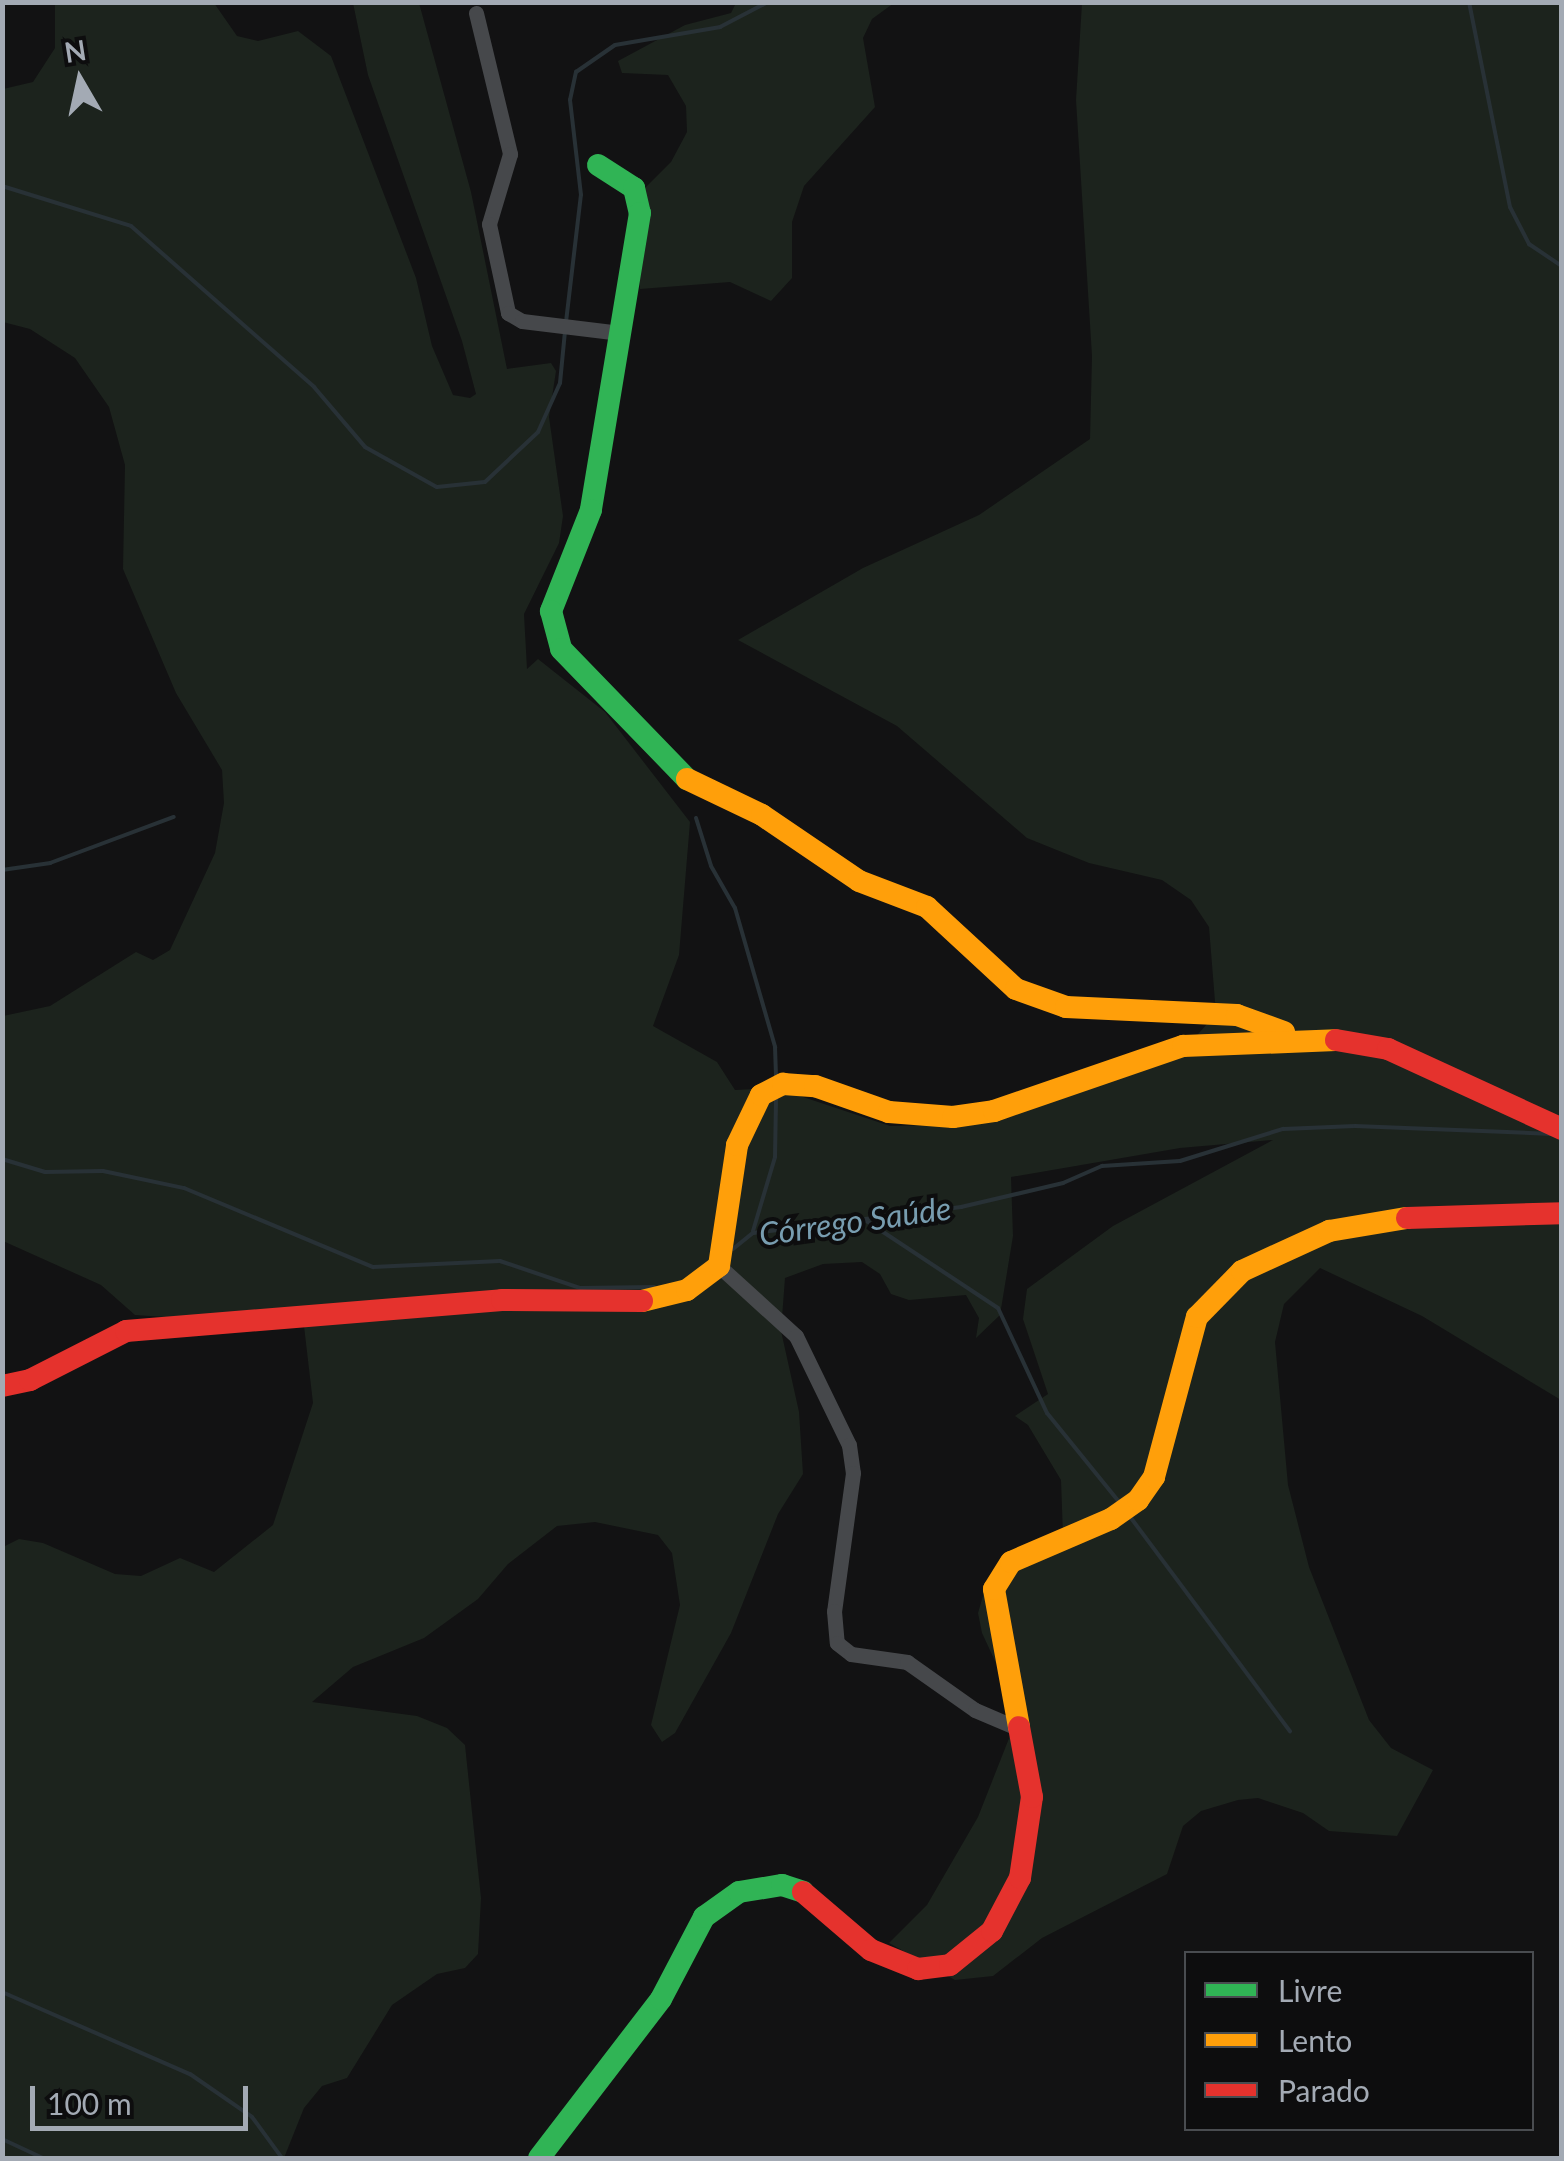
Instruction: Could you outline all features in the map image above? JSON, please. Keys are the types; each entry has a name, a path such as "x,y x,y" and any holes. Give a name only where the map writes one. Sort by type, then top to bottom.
{"street":[{"path":"476,13 510,154 489,224 508,313 522,322 620,333"},
{"path":"598,165 634,188 640,202 591,510 555,595 552,622 561,649 650,747 684,777 762,815 859,881 927,907 1016,989 1066,1006 1237,1015 1293,1036 1388,1049 1562,1129"},
{"path":"2,1386 30,1380 126,1332 502,1300 634,1304 687,1290 719,1266 737,1145 753,1107 770,1089 794,1083 889,1112 952,1117 994,1111 1183,1046 1293,1036"},
{"path":"539,2158 661,1999 704,1917 739,1892 782,1885 802,1891 871,1950 918,1969 950,1965 992,1931 1020,1878 1032,1797 1025,1730 994,1604 1000,1574 1011,1562 1138,1500 1154,1477 1186,1341 1197,1318 1232,1281 1282,1248 1328,1232 1391,1219 1562,1213"},
{"path":"719,1266 796,1336 850,1445 851,1492 834,1611 837,1643 851,1654 907,1662 975,1710 1025,1730"}],"shaded area":[{"path":"55,3 214,3 237,36 258,41 298,31 331,56 416,278 432,346 453,395 470,398 476,394 462,341 368,75 353,3 419,3 471,192 507,369 551,363 556,371 549,417 563,516 559,543 524,614 527,669 538,659 605,712 690,822 679,955 653,1026 717,1062 735,1090 776,1088 890,1126 938,1125 1190,1043 1216,1014 1209,927 1191,900 1162,880 1089,863 1027,838 897,726 738,640 863,568 979,515 1090,439 1092,356 1076,100 1082,3 1561,3 1561,1400 1422,1316 1320,1268 1284,1304 1275,1342 1288,1485 1309,1567 1369,1720 1391,1748 1433,1770 1397,1836 1329,1831 1303,1813 1258,1798 1238,1800 1201,1811 1183,1826 1167,1874 1042,1938 993,1976 955,1980 889,1943 927,1905 978,1817 1019,1713 982,1633 978,1613 986,1585 1063,1536 1061,1480 1028,1425 1015,1416 1048,1394 1023,1319 1027,1289 1113,1226 1273,1140 1180,1148 1011,1177 1013,1236 1000,1315 976,1338 979,1318 966,1295 909,1300 891,1294 880,1274 862,1262 823,1264 785,1278 781,1331 799,1412 803,1474 778,1514 731,1633 675,1733 662,1742 651,1725 680,1605 672,1553 658,1535 595,1522 557,1526 508,1564 478,1599 424,1638 353,1667 312,1702 417,1716 447,1728 465,1745 481,1898 478,1954 465,1968 437,1974 392,2005 347,2078 322,2086 304,2108 284,2158 3,2158 3,1547 19,1539 43,1543 115,1574 141,1576 180,1558 214,1572 273,1525 313,1403 304,1326 135,1315 101,1285 3,1241 3,1016 50,1006 136,952 153,960 170,950 215,853 224,803 222,770 176,693 123,569 125,465 109,407 75,358 30,329 3,322 3,89 33,82 55,48"},
{"path":"736,3 894,3 872,19 863,38 875,107 804,186 792,222 792,278 771,301 730,282 640,289 635,198 671,162 687,132 686,106 668,75 622,73 618,61 685,25 731,13"}],"waterway":[{"path":"566,322 581,195 570,100 576,72 615,45 720,27 768,2"},
{"path":"1469,2 1510,207 1529,244 1562,266"},
{"path":"2,186 131,226 314,387 365,447 437,487 485,482 538,432 560,383 565,331"},
{"path":"2,870 50,863 174,817"},
{"path":"696,818 711,866 735,908 775,1047 776,1079"},
{"path":"753,1231 775,1157 776,1099"},
{"name":"Córrego Saúde","path":"733,1249 753,1233 961,1207 1063,1183 1102,1166 1180,1161 1283,1129 1355,1126 1552,1134"},
{"name":"Córrego Saúde","path":"2,1159 45,1172 103,1171 184,1188 373,1267 500,1261 580,1288 654,1287"},
{"path":"862,1218 998,1308 1047,1413 1119,1502"},
{"path":"1131,1518 1290,1731"},
{"path":"2,1992 190,2074 252,2117 282,2158"},
{"path":"2,2139 43,2158"}],"traffic: fast":[{"path":"598,165 634,188 640,213 591,510 551,611 561,649 687,779"},
{"path":"539,2158 661,1999 704,1917 739,1892 782,1885 803,1892"}],"traffic: slow":[{"path":"687,779 762,815 859,881 927,907 1016,989 1066,1007 1237,1015 1284,1032"},
{"path":"642,1301 687,1290 719,1266 737,1145 761,1095 783,1084 815,1086 889,1112 953,1117 994,1111 1183,1046 1336,1040"},
{"path":"1019,1727 994,1589 1011,1562 1111,1519 1138,1500 1154,1477 1197,1317 1242,1271 1329,1231 1407,1218"}],"traffic: jam":[{"path":"1336,1040 1388,1049 1562,1129"},
{"path":"1407,1218 1562,1213"},
{"path":"2,1386 30,1380 126,1331 502,1300 642,1301"},
{"path":"803,1892 871,1950 918,1969 950,1965 992,1931 1020,1878 1032,1797 1019,1727"}]}
